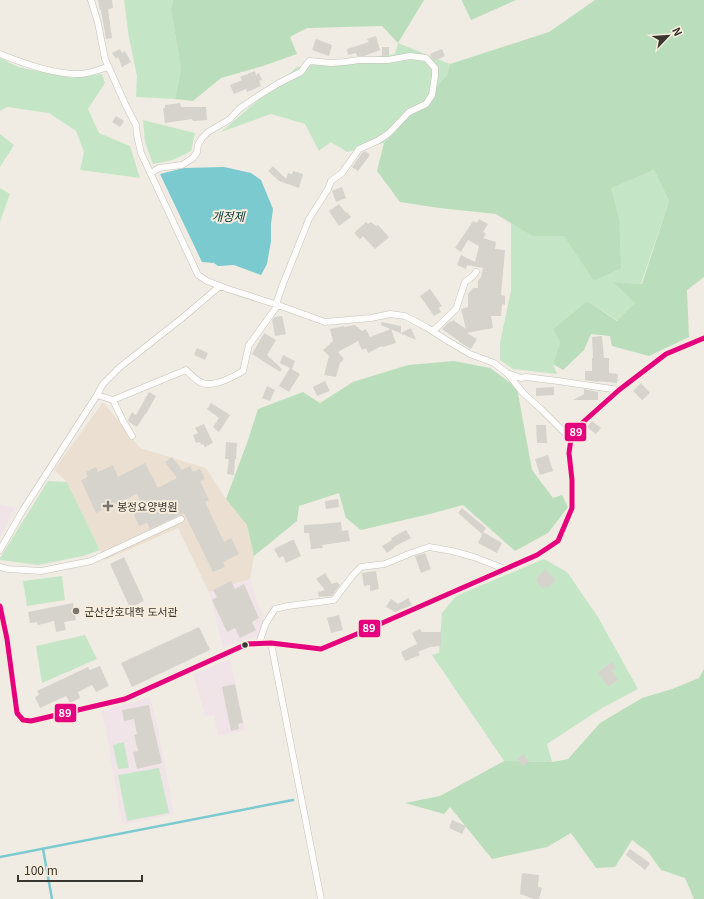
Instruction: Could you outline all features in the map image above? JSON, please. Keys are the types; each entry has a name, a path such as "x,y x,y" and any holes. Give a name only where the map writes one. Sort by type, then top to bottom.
{"street":[{"path":"91,0 108,67 136,125 140,148 151,174 198,275 207,281 228,290 278,305 325,322 370,318 390,314 405,316 470,354 494,363 507,373 524,394 571,439"},
{"path":"0,54 17,62 66,73 82,74 108,67"},
{"path":"97,395 113,400 186,370 197,380 207,384 214,384 243,371 249,345 278,305 277,301 283,284 309,219 331,181 342,173 359,149 383,138 409,112 426,104 432,95 435,68 426,58 410,56 388,60 359,60 345,62 309,61 300,72 258,96 239,109 230,118 208,132 202,138 193,158 182,165 159,168 151,174"},
{"path":"433,331 456,309 465,282 476,272"},
{"path":"0,550 23,510 103,384 120,367 220,286"},
{"path":"0,606 7,640 18,713 23,720 31,721 125,699 247,644 259,643 321,649 505,569 537,554 558,541 572,508 572,480 569,453 571,439 581,424 619,390 666,354 704,338"},
{"path":"507,373 521,378 526,377 619,390"},
{"path":"113,400 132,436"},
{"path":"0,567 8,569 41,571 91,561 181,519"},
{"path":"259,643 266,624 275,609 334,600 353,574 361,567 385,564 429,547 474,557 505,569"},
{"path":"271,644 321,899"}],"shaded area":[{"path":"103,402 140,448 206,468 226,499 247,525 254,556 250,579 209,592 178,528 105,560 67,482 54,470"},
{"path":"0,504 15,508 0,538"},
{"path":"250,579 268,633 223,647 209,592"},
{"path":"230,659 245,730 218,736 214,715 205,716 193,674"},
{"path":"150,697 156,719 174,814 122,825 106,731 101,711"}],"green space":[{"path":"124,0 173,0 171,9 181,69 175,99 136,97 137,76 129,38"},
{"path":"173,0 424,0 398,43 382,26 307,28 290,37 297,54 263,66 221,78 193,101 175,99 181,69 171,9"},
{"path":"462,0 516,0 471,20"},
{"path":"595,0 704,0 704,277 687,290 689,337 649,356 612,346 610,336 591,334 584,350 563,370 553,364 560,342 553,329 587,301 617,321 635,303 613,282 642,284 669,201 654,170 611,188 619,218 621,268 594,281 564,236 532,236 496,214 400,202 377,171 384,143 447,75 450,64 549,32"},
{"path":"398,43 450,64 447,75 384,143 347,152 331,142 319,151 305,124 271,114 221,132 297,67 395,54"},
{"path":"0,58 18,67 72,78 102,74 105,83 88,109 99,133 130,146 140,178 80,170 84,152 76,131 49,113 7,107 0,111"},
{"path":"143,120 195,133 191,151 173,160 153,164 145,142"},
{"path":"0,134 14,145 0,167"},
{"path":"654,170 669,201 641,284 613,282 636,303 618,321 587,301 553,329 560,342 553,364 557,374 513,369 500,360 500,343 511,291 511,223 532,236 564,235 594,281 619,218 610,188"},
{"path":"0,188 10,194 0,222"},
{"path":"454,361 490,368 517,388 532,470 553,498 562,495 568,507 548,533 515,551 463,505 361,530 346,518 339,493 299,506 297,521 254,556 247,525 226,499 258,409 303,392 320,403 353,382 408,365"},
{"path":"48,481 67,482 100,550 83,556 38,565 0,560 0,558"},
{"path":"544,559 567,572 598,617 638,689 602,708 547,744 552,762 504,761 432,655 439,653 442,613 456,596"},
{"path":"62,576 65,600 27,606 23,581"},
{"path":"85,635 97,659 42,683 36,646"},
{"path":"704,669 704,899 694,899 685,878 661,870 648,852 632,840 615,867 596,868 571,833 547,847 492,859 450,807 444,814 405,803 440,796 504,761 552,762 568,759 600,723 642,698 672,689 699,678"},
{"path":"124,742 129,768 118,769 113,745"},
{"path":"159,768 169,813 127,821 118,775"}],"water":[{"name":"개정제","path":"224,167 251,173 261,180 273,209 271,241 267,264 261,275 234,265 218,266 214,263 202,262 160,174 184,168"}],"building":[{"path":"98,0 112,0 113,8 108,9 112,38 106,39"},
{"path":"376,36 380,50 364,56 357,56 356,53 348,55 347,49 369,42 367,39"},
{"path":"316,39 332,45 329,56 312,50"},
{"path":"382,47 389,47 389,55 382,56"},
{"path":"120,49 122,53 125,51 131,62 122,67 118,57 116,59 112,53"},
{"path":"442,49 445,56 434,61 430,54"},
{"path":"255,71 256,75 259,73 262,80 259,81 261,86 247,92 246,89 234,94 230,85 242,80 240,77"},
{"path":"180,103 181,107 206,107 207,120 193,121 192,119 165,123 163,108 165,108 165,105"},
{"path":"116,116 124,121 120,127 112,122"},
{"path":"365,151 370,155 358,171 352,167"},
{"path":"273,166 286,179 288,173 292,174 293,171 303,174 299,188 279,181 268,171"},
{"path":"342,187 346,198 336,202 332,191"},
{"path":"339,204 351,217 339,226 329,211"},
{"path":"479,219 488,224 483,232 486,234 483,238 496,242 495,249 505,250 501,295 505,296 505,305 502,304 501,316 491,316 493,328 467,333 477,339 471,349 442,329 453,320 466,329 461,309 468,307 468,294 473,288 478,288 478,281 481,277 483,268 467,265 466,269 457,265 461,255 475,262 479,246 468,240 461,252 455,248 473,221 477,223"},
{"path":"366,222 368,224 371,222 376,226 378,225 389,237 375,249 363,236 360,239 354,233"},
{"path":"430,289 442,306 439,308 441,312 434,316 420,296"},
{"path":"282,316 286,334 275,336 272,320 275,317"},
{"path":"382,322 401,326 401,333 411,328 416,340 381,325"},
{"path":"355,325 362,331 366,329 370,337 391,329 396,343 382,346 368,353 366,348 362,350 358,341 338,352 344,359 340,363 336,377 324,375 329,356 323,350 333,341 330,329"},
{"path":"264,333 276,340 267,355 282,369 280,372 252,354"},
{"path":"602,336 604,358 609,358 609,373 618,374 617,383 585,380 585,371 592,371 592,337"},
{"path":"197,348 208,353 205,360 194,355"},
{"path":"283,355 295,361 292,369 280,363"},
{"path":"290,368 300,374 289,392 279,386"},
{"path":"325,381 330,391 317,396 313,387"},
{"path":"641,383 650,393 642,400 633,391"},
{"path":"267,386 275,390 270,401 262,398"},
{"path":"554,387 554,395 536,396 536,388"},
{"path":"584,389 598,392 598,400 573,400 586,393 584,394"},
{"path":"149,392 156,396 137,427 128,420 132,412 136,415"},
{"path":"211,403 230,415 219,432 213,427 219,418 207,409"},
{"path":"592,421 601,428 596,434 587,427"},
{"path":"204,424 213,443 205,447 203,444 201,445 200,442 196,443 193,435 198,433 195,428"},
{"path":"536,425 546,425 547,443 537,443"},
{"path":"226,442 237,443 234,475 227,474 229,459 225,459"},
{"path":"548,455 553,471 540,475 535,459"},
{"path":"172,457 182,470 190,466 193,472 200,469 205,479 200,481 209,500 205,502 224,542 231,538 239,554 223,562 225,567 213,572 184,513 150,529 147,523 139,526 133,513 143,508 137,494 96,513 81,480 88,477 86,472 96,467 98,472 113,465 118,477 145,463 158,488 177,478 165,462"},
{"path":"338,499 339,507 326,509 325,501"},
{"path":"462,508 486,528 482,534 458,513"},
{"path":"341,522 342,531 348,530 350,541 322,545 323,548 311,549 309,533 304,533 304,525"},
{"path":"406,530 411,538 394,547 387,553 382,546 392,540 391,538"},
{"path":"483,532 502,543 497,553 478,543"},
{"path":"294,540 301,556 286,563 283,556 279,558 274,549"},
{"path":"425,553 431,569 421,573 415,556"},
{"path":"124,557 144,601 130,608 110,564"},
{"path":"545,569 556,580 548,588 546,586 543,589 536,581"},
{"path":"376,571 379,589 370,591 370,585 364,586 362,573"},
{"path":"325,573 332,584 337,582 340,585 332,596 319,597 318,592 325,590 316,579"},
{"path":"231,581 235,589 244,584 259,618 252,622 256,630 240,638 235,628 227,632 212,600 217,597 213,590"},
{"path":"408,598 412,605 395,612 386,607 391,599 398,604"},
{"path":"73,603 76,620 64,622 66,630 56,632 54,621 38,625 37,622 30,623 28,612"},
{"path":"339,615 343,630 331,633 327,618"},
{"path":"199,627 210,650 132,687 121,663"},
{"path":"420,629 422,632 441,632 441,646 430,647 418,652 420,655 405,661 401,652 417,644 412,633"},
{"path":"612,662 616,668 612,671 618,680 608,687 598,672"},
{"path":"100,666 109,686 96,692 92,685 78,692 80,698 70,703 66,696 40,708 35,697 39,695 37,691 88,667 90,670"},
{"path":"235,684 243,723 238,724 239,729 231,731 222,687"},
{"path":"149,705 162,763 137,769 133,752 138,751 134,735 137,734 134,719 124,721 122,710"},
{"path":"523,754 529,761 523,766 517,759"},
{"path":"452,820 466,826 462,834 449,828"},
{"path":"630,849 650,863 645,870 626,855"},
{"path":"522,873 539,875 538,887 542,888 539,899 534,899 520,894"}],"waterway":[{"path":"0,857 293,800"},
{"path":"43,849 52,899"}],"transit line":[{"name":"89","path":"0,606 7,639 17,713 23,720 31,721 125,699 247,644 271,643 321,649 537,555 558,541 572,508 572,480 569,453 571,439 581,424 619,390 666,354 704,338"}],"place":[{"name":"봉정요양병원","path":"108,506"},
{"name":"군산간호대학 도서관","path":"76,611"}]}
